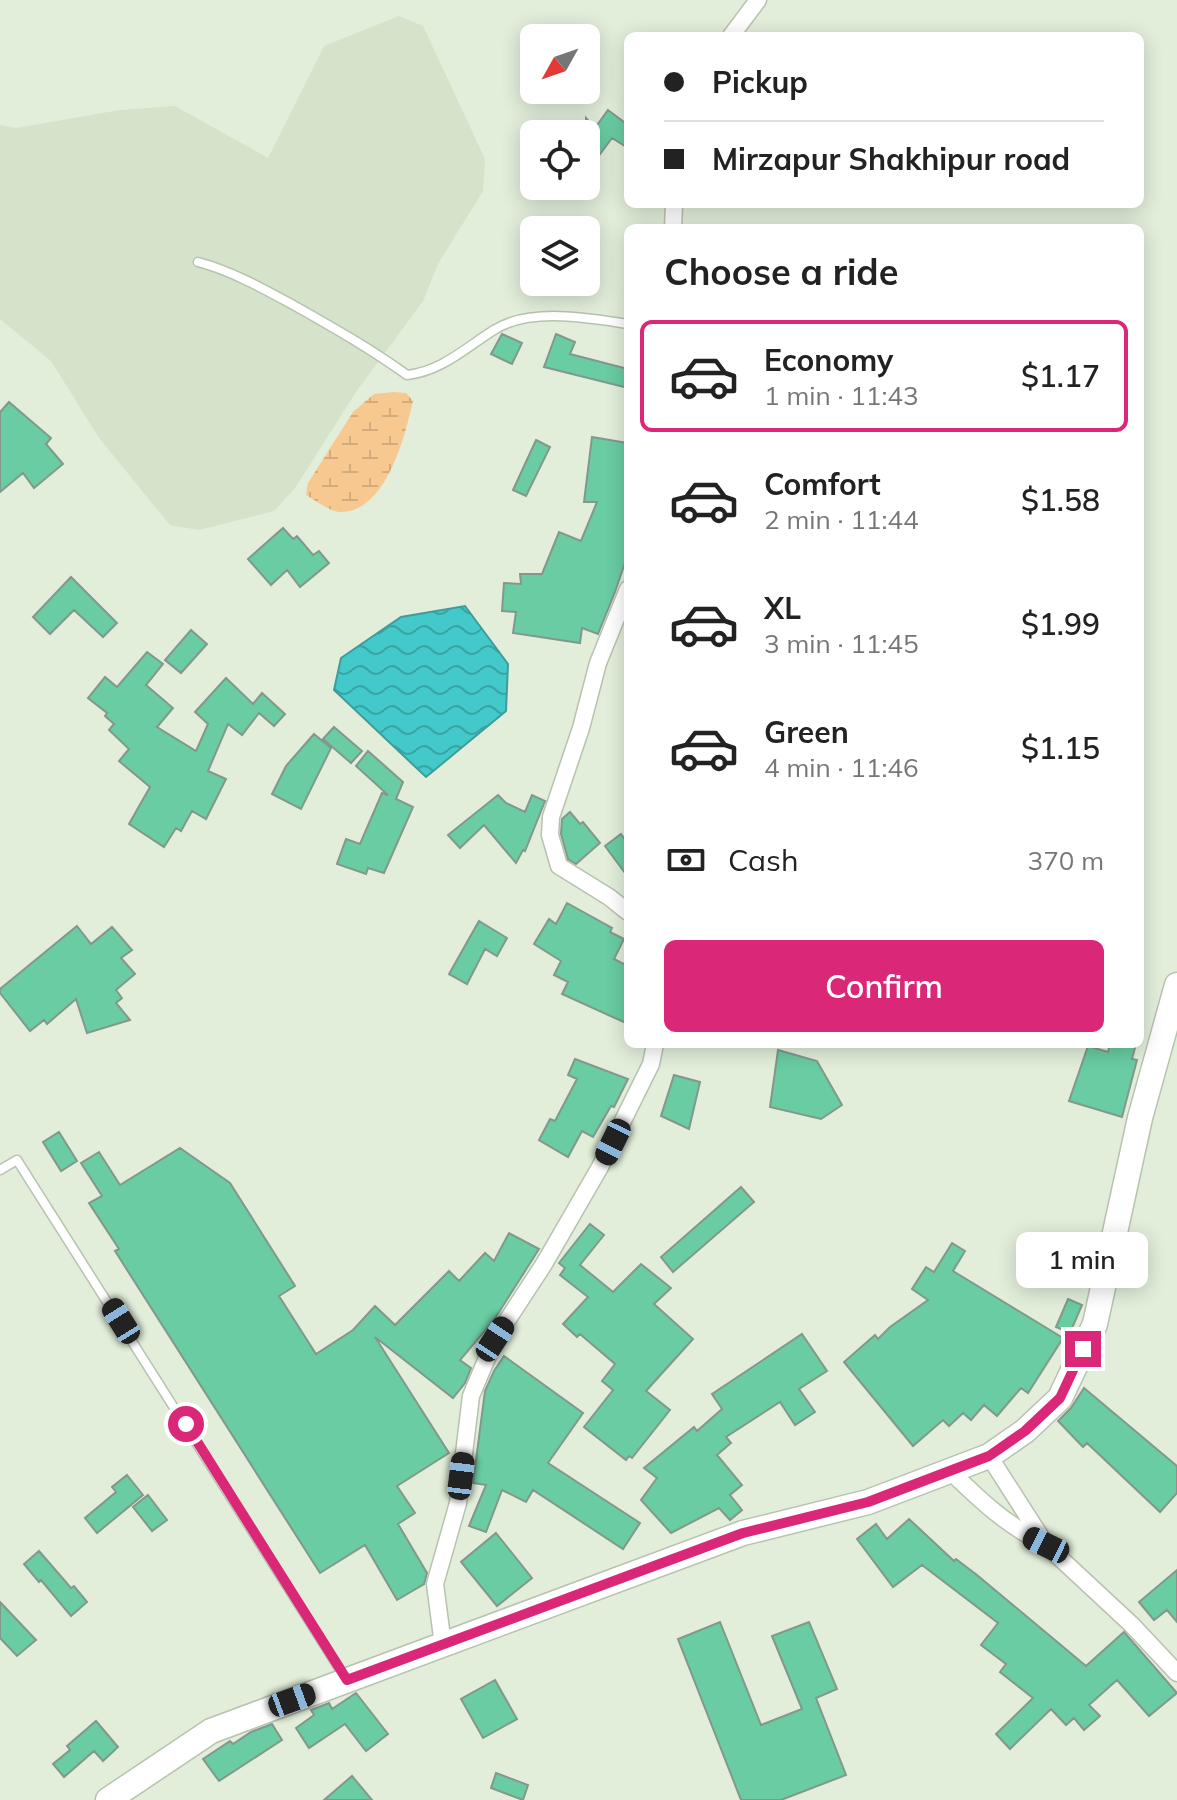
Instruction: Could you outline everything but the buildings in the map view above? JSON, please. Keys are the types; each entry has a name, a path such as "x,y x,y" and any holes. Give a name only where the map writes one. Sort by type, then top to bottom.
{"main road":[{"path":"108,1800 211,1731 743,1533 868,1502 989,1456 1025,1431 1060,1398 1095,1324 1140,1118 1177,985"}],"street":[{"path":"734,32 758,0"},
{"path":"624,599 598,663 581,728 551,817 550,835 559,866 624,909"},
{"path":"443,1645 435,1584 458,1503 471,1396 495,1339 544,1264 600,1167 651,1064 654,1048"},
{"path":"989,1456 1046,1545 1132,1625 1177,1673"},
{"path":"950,1471 989,1510 1017,1531 1046,1545"}],"lane":[{"path":"198,262 220,268 277,296 368,347 407,375 422,373 456,357 497,328 523,320 566,315 624,323"},
{"path":"0,1170 17,1160 347,1680"}],"shaded area":[{"path":"399,16 423,26 485,159 483,191 438,264 423,301 356,392 295,488 274,511 199,530 170,525 99,438 51,361 0,319 0,125 16,128 120,110 175,106 268,158 324,46"}],"green space":[{"path":"406,393 413,401 398,452 381,487 355,509 339,512 306,495 308,483 353,412 374,394"}],"water":[{"path":"465,606 508,664 506,711 426,777 334,690 341,658 401,617"}],"route":[{"path":"186,1424 347,1680 743,1533 868,1502 989,1456 1025,1431 1060,1398 1083,1349"}]}
